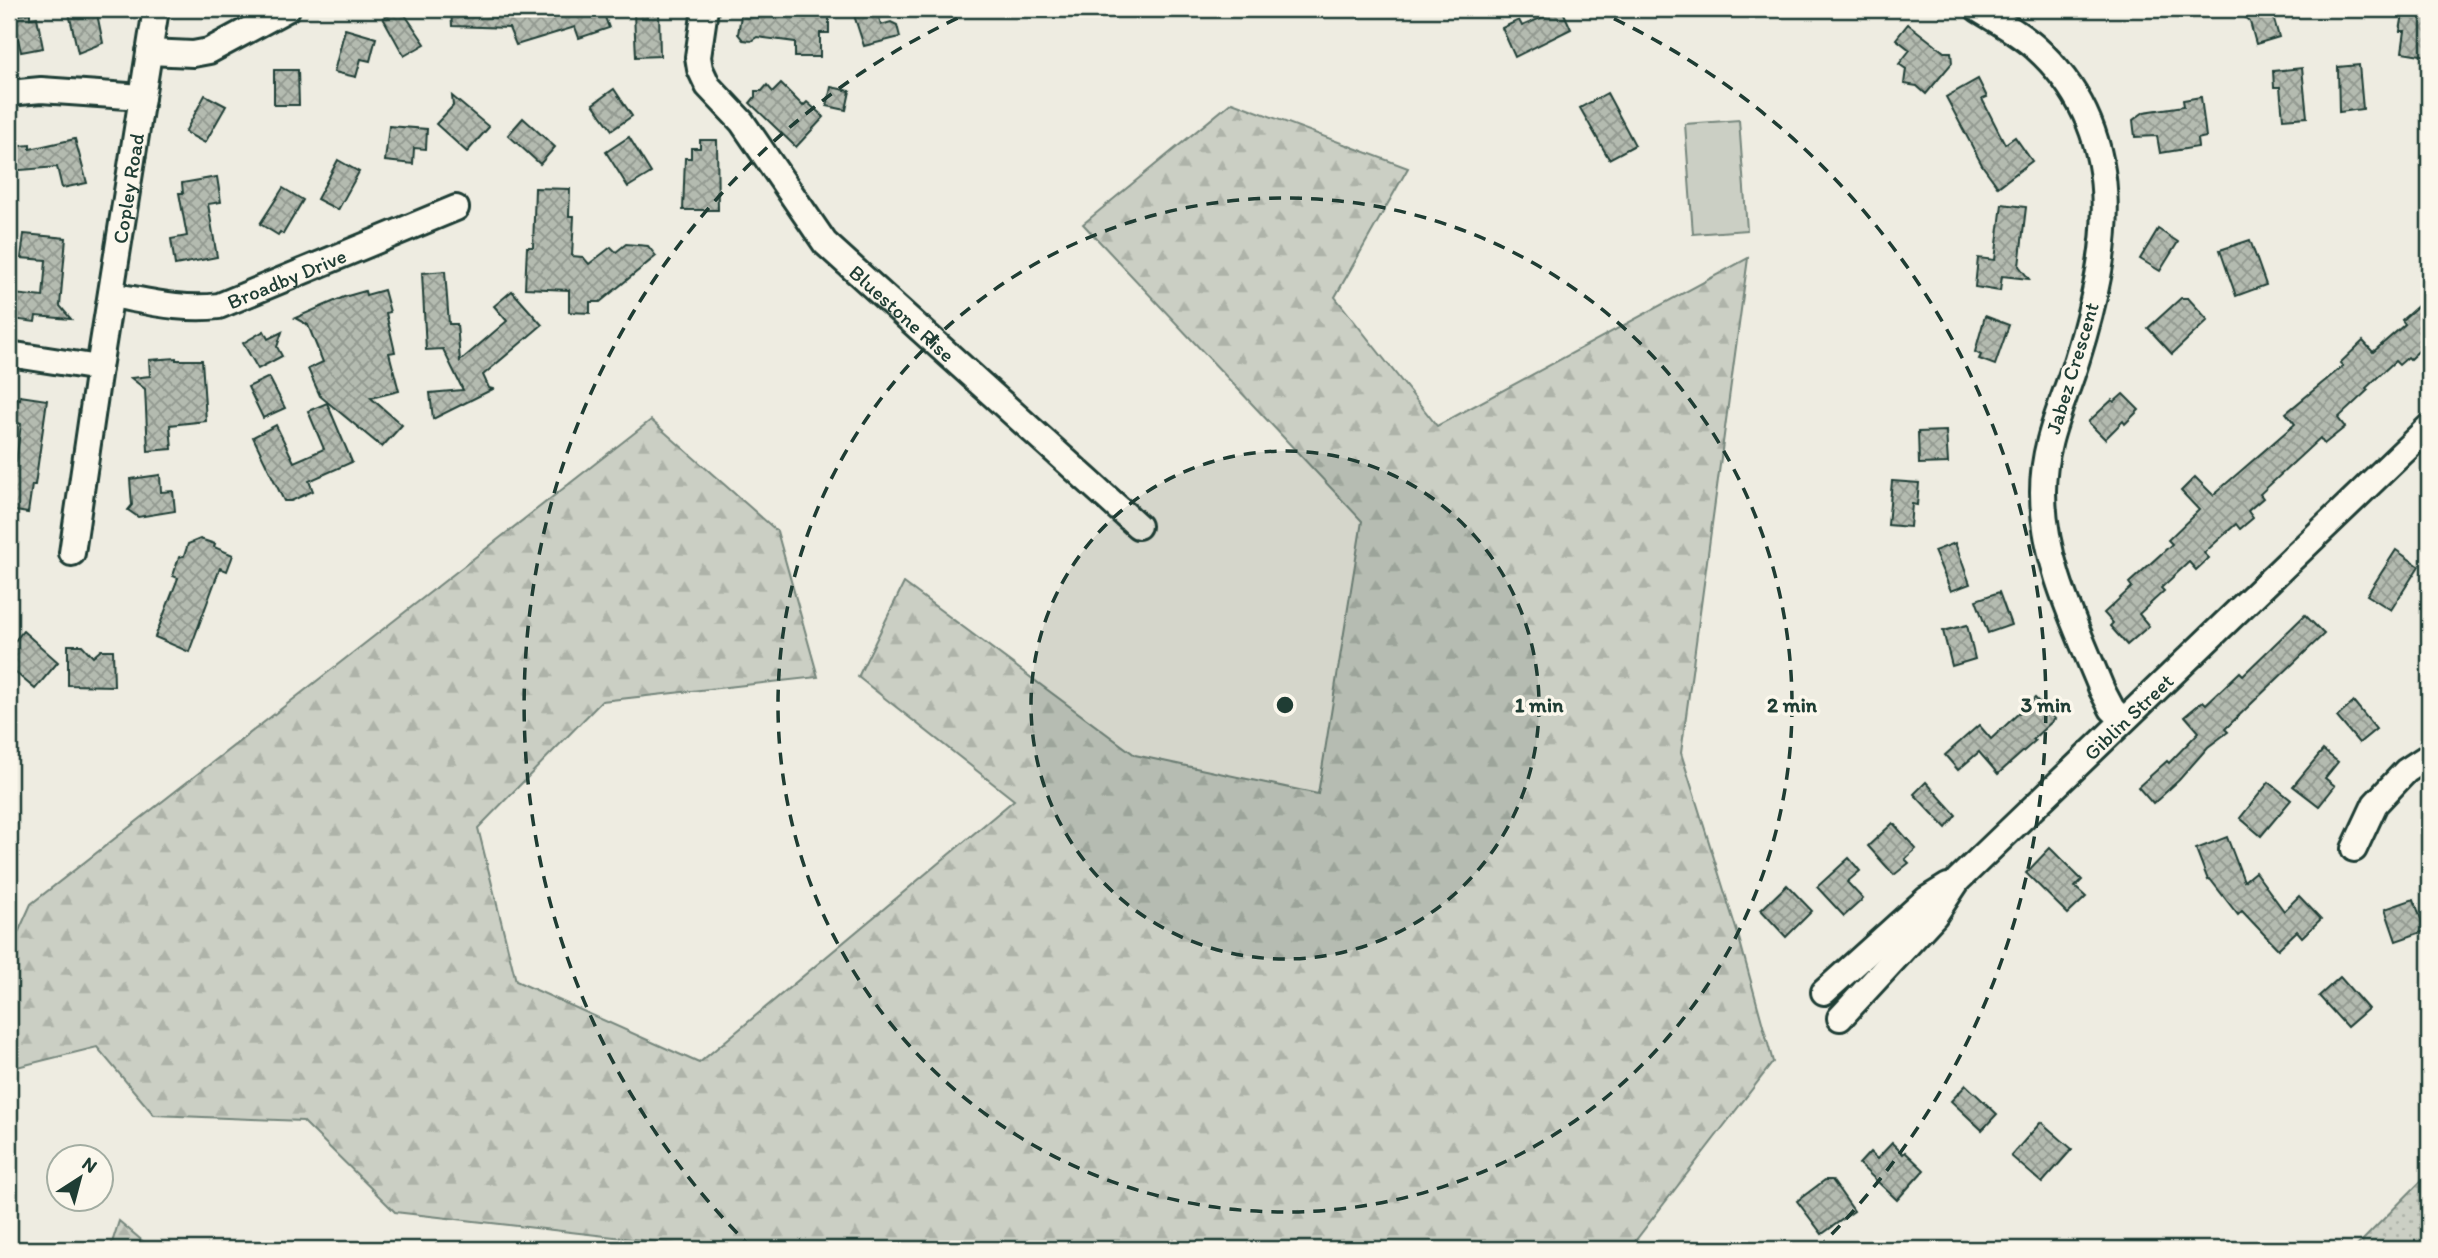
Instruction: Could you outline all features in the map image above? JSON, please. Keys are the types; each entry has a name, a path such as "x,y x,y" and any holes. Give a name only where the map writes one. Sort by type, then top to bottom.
{"street":[{"name":"Copley Road","path":"72,553 156,9"},
{"path":"149,52 193,54 209,51 287,9"},
{"name":"Bluestone Rise","path":"705,9 699,41 700,69 708,86 742,122 825,243 1138,526"},
{"name":"Jabez Crescent","path":"1978,9 2035,47 2060,74 2074,93 2093,129 2101,159 2105,233 2098,274 2090,319 2054,420 2046,457 2043,491 2051,560 2102,690 2112,709 2123,720"},
{"path":"9,93 67,90 142,97"},
{"name":"Broadby Drive","path":"111,295 191,308 219,306 456,208"},
{"path":"9,354 99,368"},
{"name":"Giblin Street","path":"1840,1018 1935,915 1958,880 2429,427"},
{"path":"2354,849 2375,804 2406,771 2429,756"},
{"path":"1824,992 1927,899 1958,880"}],"green space":[{"path":"1232,102 1408,168 1335,297 1437,426 1748,258 1681,753 1739,938 1773,1062 1629,1249 720,1249 395,1212 303,1121 154,1115 97,1047 9,1069 9,953 31,904 651,420 777,531 818,677 602,701 478,828 516,981 699,1063 1014,800 858,677 904,583 1135,755 1318,794 1362,521 1083,224"},
{"path":"1739,120 1747,230 1693,234 1685,124"},
{"path":"2429,1173 2429,1249 2354,1249"},
{"path":"119,1221 152,1249 110,1249"}],"building":[{"path":"96,9 103,43 78,53 69,13"},
{"path":"401,9 425,44 404,56 383,18"},
{"path":"451,9 495,9 495,17 533,9 536,17 567,9 602,9 609,28 579,38 575,27 516,45 509,28 452,26"},
{"path":"639,9 659,9 660,56 636,57 634,14"},
{"path":"742,9 829,9 829,33 820,33 820,57 795,57 795,42 757,37 751,41 743,40 738,34"},
{"path":"852,9 877,9 881,25 891,22 897,25 900,37 864,46"},
{"path":"1562,9 1571,29 1515,57 1502,28 1519,20 1522,26"},
{"path":"2236,9 2271,9 2279,37 2256,44 2250,22"},
{"path":"30,13 30,18 37,17 43,48 21,52 18,39 15,40 10,17"},
{"path":"2403,14 2429,18 2427,56 2402,52 2405,31 2400,31"},
{"path":"1908,24 1944,52 1951,52 1952,63 1926,94 1917,86 1904,84 1906,69 1899,64 1910,50 1896,39"},
{"path":"345,29 376,38 370,61 361,59 356,77 334,72"},
{"path":"2359,65 2363,109 2339,112 2338,67"},
{"path":"2302,68 2307,117 2283,119 2280,87 2274,87 2273,71"},
{"path":"274,70 298,70 299,105 274,105"},
{"path":"1978,79 1987,97 1982,99 2005,144 2015,137 2032,161 1998,187 1982,165 1946,97"},
{"path":"781,84 803,106 807,102 824,117 796,147 750,103 755,97 755,91 762,91 767,85 773,92"},
{"path":"831,87 850,91 846,110 827,106"},
{"path":"614,89 632,116 612,130 593,104"},
{"path":"1607,93 1635,145 1609,159 1580,108"},
{"path":"205,95 226,106 205,143 185,132"},
{"path":"452,96 489,127 467,152 436,124 453,106"},
{"path":"2201,97 2206,137 2197,139 2198,147 2160,153 2157,136 2135,137 2133,120 2144,112 2184,106 2183,100"},
{"path":"523,118 555,147 540,164 508,135"},
{"path":"389,126 427,129 426,149 414,148 413,164 385,161"},
{"path":"629,137 651,173 628,187 606,152"},
{"path":"75,139 87,183 62,188 57,167 9,171 9,147 30,145 30,149"},
{"path":"700,140 717,140 718,210 683,210 685,158 691,158 691,148 700,148"},
{"path":"338,160 359,172 338,210 317,199"},
{"path":"217,177 221,202 208,204 217,257 175,265 171,239 187,236 179,193 183,193 182,183"},
{"path":"283,188 303,200 283,234 280,232 278,235 260,224"},
{"path":"535,188 570,189 569,216 574,216 572,256 583,257 589,264 611,247 616,252 626,244 648,246 656,256 600,302 590,302 590,313 569,312 569,290 525,288 527,247 533,247"},
{"path":"2002,204 2026,207 2019,266 2029,279 2002,276 2000,291 1975,287 1978,258 1995,260"},
{"path":"2158,229 2178,242 2160,271 2140,259"},
{"path":"24,234 66,238 60,306 71,319 36,316 35,322 12,319 14,294 43,297 46,260 21,258"},
{"path":"2250,240 2266,285 2236,296 2220,250"},
{"path":"445,271 449,324 457,324 460,361 507,321 494,306 512,291 542,325 483,375 489,388 493,389 433,419 430,393 463,390 443,349 426,350 422,273"},
{"path":"384,290 395,352 389,353 399,391 371,398 402,425 382,447 320,396 308,369 323,362 308,325 295,318 344,297 365,291 366,295"},
{"path":"2429,296 2429,341 2410,359 2408,357 2399,365 2395,361 2338,418 2345,427 2324,444 2320,438 2260,494 2263,498 2248,511 2253,518 2240,529 2236,524 2204,553 2209,558 2196,570 2189,562 2161,588 2164,591 2139,614 2149,626 2127,645 2110,626 2113,623 2104,613 2132,587 2129,583 2172,544 2168,540 2199,510 2181,491 2195,477 2213,495 2295,424 2286,413 2343,366 2340,363 2363,341 2373,352 2405,324 2402,320"},
{"path":"2181,298 2188,298 2208,320 2172,354 2148,328"},
{"path":"1985,316 2009,325 1995,365 1979,359 1981,355 1975,352"},
{"path":"264,331 268,339 282,332 277,347 282,356 258,369 243,343"},
{"path":"149,360 202,360 206,421 170,425 172,449 148,451 145,389 131,378 150,376"},
{"path":"269,377 285,408 263,418 248,387"},
{"path":"2123,394 2139,410 2105,439 2088,422 2112,400 2114,402"},
{"path":"20,396 47,400 35,485 32,485 28,513 9,510 9,461 16,462 21,424 9,420 9,397 20,399"},
{"path":"327,403 352,462 309,481 313,491 291,501 284,501 253,437 276,425 294,462 324,449 308,411"},
{"path":"1946,431 1948,463 1919,464 1918,432"},
{"path":"160,475 161,492 173,491 175,511 138,517 128,510 132,505 130,479"},
{"path":"1892,481 1919,483 1917,505 1912,504 1910,527 1888,525"},
{"path":"200,539 233,555 227,571 220,568 189,652 155,637 178,578 173,576 179,557 184,556 188,544"},
{"path":"1955,543 1970,584 1951,591 1934,551"},
{"path":"2396,550 2419,566 2391,610 2367,595"},
{"path":"1999,592 2011,625 1988,633 1976,600"},
{"path":"2305,615 2324,634 2225,729 2228,732 2208,747 2153,804 2138,787 2167,761 2169,763 2199,732 2185,716 2203,701 2206,704 2240,672 2243,675"},
{"path":"1967,625 1975,659 1952,666 1943,631"},
{"path":"23,631 58,662 35,689 9,667 9,648"},
{"path":"68,645 82,645 93,657 101,650 113,650 114,686 68,685"},
{"path":"2035,698 2055,719 1998,774 1979,752 1958,770 1945,755 1979,725 1991,739"},
{"path":"2354,702 2376,729 2359,743 2337,717"},
{"path":"2323,750 2338,762 2325,778 2335,786 2319,806 2293,786"},
{"path":"1926,782 1956,815 1946,828 1914,794"},
{"path":"2269,782 2291,800 2261,836 2240,818"},
{"path":"1893,823 1916,849 1905,859 1909,863 1894,875 1868,846"},
{"path":"2227,837 2244,881 2255,872 2284,911 2299,896 2321,919 2302,937 2297,931 2278,949 2242,911 2238,915 2210,879 2208,880 2196,849"},
{"path":"2050,848 2082,880 2075,887 2086,897 2068,914 2026,873"},
{"path":"1849,858 1860,871 1847,882 1863,899 1844,916 1817,887"},
{"path":"1787,885 1812,911 1786,937 1761,910"},
{"path":"2414,899 2425,931 2396,941 2385,909"},
{"path":"2340,977 2368,1009 2347,1027 2319,996"},
{"path":"1966,1085 1997,1114 1982,1130 1951,1101"},
{"path":"2041,1122 2072,1149 2042,1183 2011,1156"},
{"path":"1892,1143 1924,1170 1897,1200 1859,1164 1870,1152 1877,1159"},
{"path":"1825,1180 1832,1180 1854,1211 1822,1234 1797,1201"}]}
